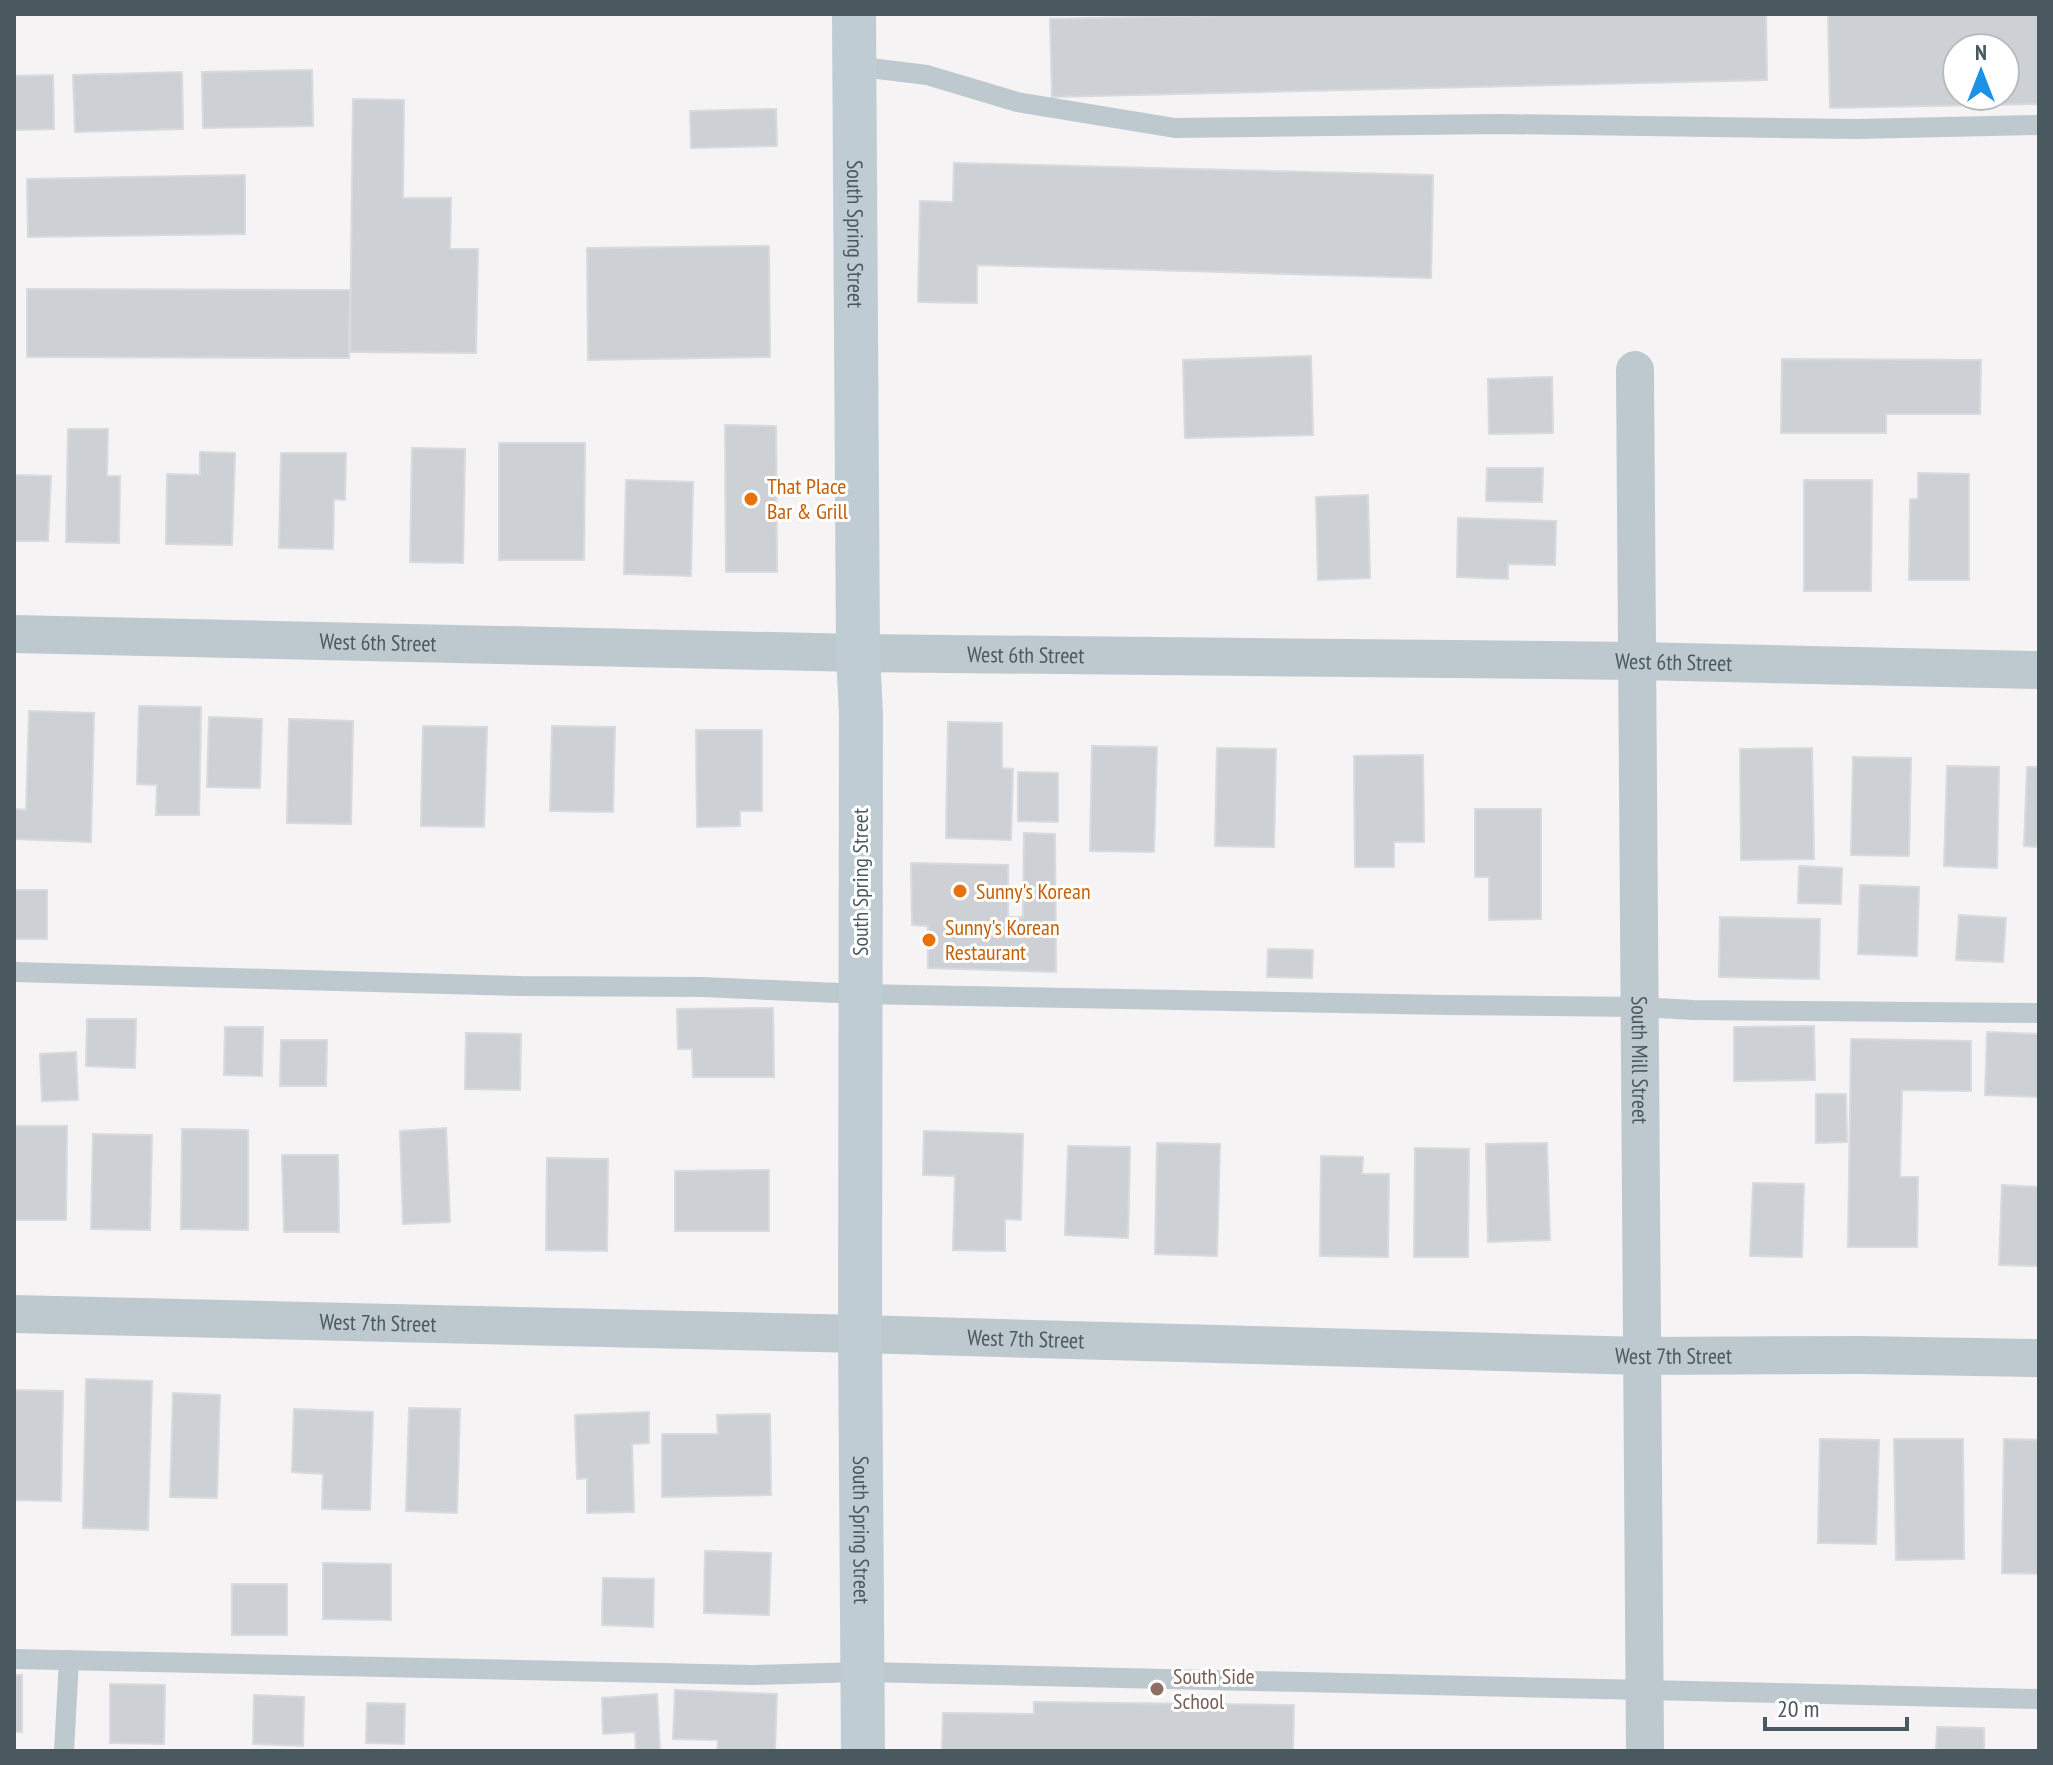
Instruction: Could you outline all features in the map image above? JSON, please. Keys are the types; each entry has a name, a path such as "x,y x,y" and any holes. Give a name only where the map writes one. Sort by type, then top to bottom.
{"street":[{"name":"South Spring Street","path":"854,14 861,715 863,1751"},
{"name":"South Mill Street","path":"1635,370 1645,1751"},
{"name":"West 6th Street","path":"14,634 858,653 1637,661 2039,670"},
{"name":"West 7th Street","path":"14,1314 1641,1356 2039,1358"}],"lane":[{"path":"854,66 927,75 1017,102 1175,128 1498,124 1857,129 2039,125"},
{"path":"14,972 521,986 703,987 860,994 1694,1010 2039,1013"},
{"path":"14,1659 752,1675 863,1672 2039,1699"},
{"path":"64,1751 69,1660"}],"building":[{"path":"1263,14 1766,14 1767,80 1052,97 1050,19"},
{"path":"1828,14 2039,14 2039,104 2021,104 2021,32 1941,32 1941,106 1830,108"},
{"path":"312,70 313,126 203,128 202,72"},
{"path":"182,72 183,129 75,132 73,75"},
{"path":"53,75 54,129 14,130 14,76"},
{"path":"353,99 404,100 403,198 451,198 450,249 478,249 476,353 350,352"},
{"path":"776,109 777,146 691,148 690,111"},
{"path":"954,163 1433,175 1431,278 977,265 977,303 918,302 920,201 953,202"},
{"path":"245,175 245,234 28,237 27,179"},
{"path":"769,246 770,357 588,360 587,248"},
{"path":"27,289 350,290 349,358 27,357"},
{"path":"1311,356 1313,435 1185,438 1183,360"},
{"path":"1782,359 1981,360 1980,414 1886,414 1886,433 1781,433"},
{"path":"1552,377 1553,433 1489,434 1488,379"},
{"name":"That Place Bar & Grill","path":"725,425 776,426 777,572 726,572"},
{"path":"68,429 108,429 107,476 120,476 119,543 66,542"},
{"path":"499,443 585,443 584,560 499,560"},
{"path":"412,448 465,449 463,563 410,562"},
{"path":"200,452 235,453 232,545 166,544 167,474 200,475"},
{"path":"281,453 346,453 345,500 334,499 333,549 279,548"},
{"path":"1487,468 1543,468 1542,502 1486,501"},
{"path":"1918,473 1969,474 1969,580 1909,580 1910,499 1918,499"},
{"path":"14,475 51,476 48,541 14,541"},
{"path":"626,480 693,482 691,576 624,574"},
{"path":"1804,480 1872,480 1871,591 1804,591"},
{"path":"1368,495 1370,578 1318,580 1316,497"},
{"path":"1458,518 1556,521 1555,565 1508,564 1508,579 1457,577"},
{"path":"139,706 201,707 199,815 156,815 157,785 137,784"},
{"path":"29,711 94,713 91,842 14,839 14,809 26,810"},
{"path":"209,717 262,719 260,788 207,787"},
{"path":"289,719 353,721 351,824 287,823"},
{"path":"948,722 1002,723 1002,768 1013,769 1011,840 946,838"},
{"path":"423,726 487,727 484,827 421,826"},
{"path":"552,726 615,727 613,812 550,811"},
{"path":"696,730 762,730 762,811 740,811 740,826 697,827"},
{"path":"1092,746 1157,747 1154,852 1090,851"},
{"path":"1217,748 1276,749 1274,847 1215,846"},
{"path":"1812,748 1814,859 1741,860 1740,749"},
{"path":"1423,755 1424,842 1394,842 1394,867 1355,867 1354,756"},
{"path":"1853,757 1911,758 1909,856 1851,855"},
{"path":"1947,766 1999,767 1997,868 1944,866"},
{"path":"2027,767 2039,767 2039,847 2024,846"},
{"path":"1018,772 1058,773 1058,822 1018,821"},
{"path":"1475,809 1541,809 1541,919 1489,920 1489,877 1475,877"},
{"name":"Sunny's Korean","path":"1024,833 1055,834 1056,972 928,968 928,926 912,925 911,863 1008,865 1008,917 1023,917"},
{"path":"1799,866 1842,868 1841,904 1798,903"},
{"path":"1860,885 1919,887 1917,956 1858,954"},
{"path":"14,890 47,890 47,939 14,939"},
{"path":"1959,915 2006,918 2003,962 1956,960"},
{"path":"1720,917 1820,919 1819,979 1719,977"},
{"path":"1268,949 1313,950 1312,978 1267,977"},
{"path":"773,1008 774,1077 693,1077 692,1049 678,1049 677,1009"},
{"path":"87,1019 136,1019 135,1068 86,1066"},
{"path":"1814,1026 1815,1080 1734,1081 1734,1027"},
{"path":"225,1027 263,1027 262,1076 224,1075"},
{"path":"1987,1032 2039,1034 2039,1097 1985,1095"},
{"path":"466,1033 521,1034 520,1090 465,1089"},
{"path":"1851,1039 1971,1041 1971,1091 1902,1090 1900,1177 1918,1177 1917,1247 1848,1247"},
{"path":"281,1040 327,1040 326,1086 280,1086"},
{"path":"76,1052 78,1100 42,1101 40,1054"},
{"path":"1816,1094 1846,1094 1847,1142 1816,1143"},
{"path":"14,1126 67,1126 66,1220 14,1220"},
{"path":"446,1128 450,1222 403,1224 400,1131"},
{"path":"182,1129 248,1130 248,1230 181,1229"},
{"path":"924,1131 1023,1134 1021,1220 1005,1219 1005,1251 953,1250 955,1176 923,1175"},
{"path":"93,1134 152,1135 150,1230 91,1229"},
{"path":"1157,1143 1220,1144 1217,1256 1155,1254"},
{"path":"1547,1143 1550,1240 1488,1242 1486,1144"},
{"path":"1068,1146 1130,1147 1128,1238 1065,1235"},
{"path":"1415,1148 1469,1149 1468,1257 1414,1257"},
{"path":"282,1155 338,1155 339,1232 284,1232"},
{"path":"1321,1156 1363,1157 1362,1174 1389,1174 1388,1257 1320,1256"},
{"path":"547,1158 608,1159 607,1251 546,1250"},
{"path":"769,1170 769,1231 675,1231 675,1171"},
{"path":"1753,1183 1804,1184 1802,1257 1750,1256"},
{"path":"2002,1185 2039,1187 2039,1266 1999,1265"},
{"path":"86,1379 152,1381 148,1530 83,1528"},
{"path":"14,1390 63,1391 61,1501 14,1500"},
{"path":"173,1393 220,1395 217,1498 170,1497"},
{"path":"409,1408 460,1409 457,1513 406,1511"},
{"path":"294,1409 373,1412 370,1510 322,1509 323,1474 292,1472"},
{"path":"649,1412 649,1443 632,1444 634,1512 587,1513 587,1478 577,1479 575,1415"},
{"path":"770,1414 771,1495 662,1497 662,1434 718,1434 717,1415"},
{"path":"1820,1439 1879,1440 1876,1544 1818,1543"},
{"path":"1894,1439 1963,1439 1964,1559 1896,1560"},
{"path":"2004,1439 2039,1440 2039,1574 2002,1573"},
{"path":"705,1551 771,1553 769,1615 704,1613"},
{"path":"323,1563 391,1564 391,1620 323,1619"},
{"path":"603,1578 654,1579 653,1627 602,1625"},
{"path":"232,1584 287,1584 287,1635 232,1635"},
{"path":"14,1675 22,1675 22,1732 14,1732"},
{"path":"110,1684 165,1685 164,1744 110,1743"},
{"path":"675,1690 777,1694 775,1751 717,1751 718,1740 673,1739"},
{"path":"657,1694 660,1751 636,1751 635,1732 603,1734 602,1698"},
{"path":"254,1695 304,1697 303,1746 253,1744"},
{"path":"1034,1702 1294,1705 1293,1751 942,1751 943,1713 1034,1714"},
{"path":"367,1703 405,1704 404,1744 366,1743"},
{"path":"1937,1727 1984,1728 1984,1751 1936,1751"}],"place":[{"name":"That Place Bar & Grill","path":"751,499"},
{"name":"Sunny's Korean","path":"960,891"},
{"name":"Sunny's Korean Restaurant","path":"929,940"},
{"name":"South Side School","path":"1157,1689"}]}
